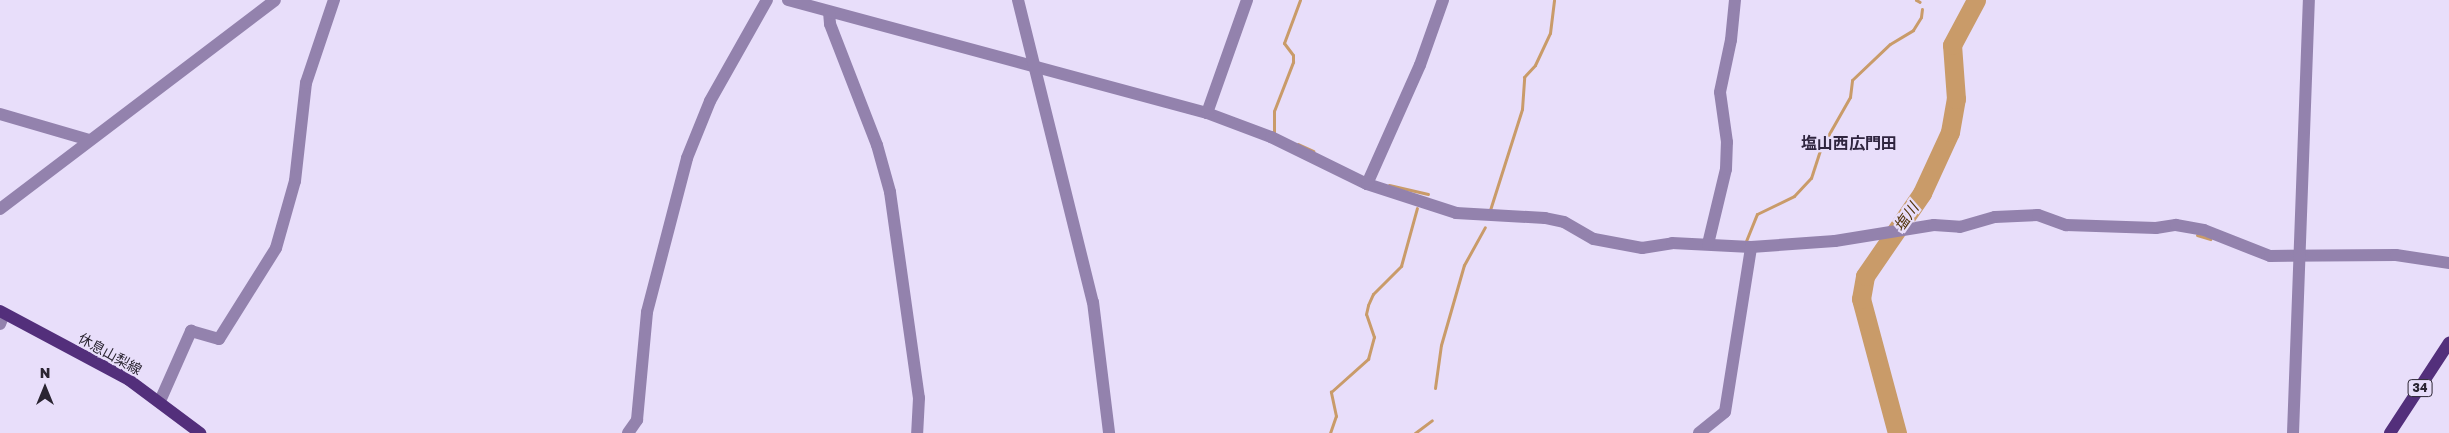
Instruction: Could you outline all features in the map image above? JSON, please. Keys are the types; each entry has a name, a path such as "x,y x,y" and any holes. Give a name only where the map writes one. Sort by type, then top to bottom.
{"main road":[{"name":"休息山梨線","path":"1,316 129,380 160,401 200,433"},
{"name":"34","path":"2390,433 2449,343"}],"street":[{"path":"0,209 275,0"},
{"path":"160,401 191,330 219,339 276,248 295,181 306,83 334,0"},
{"path":"628,433 637,420 647,312 687,158 710,101 767,0"},
{"path":"788,0 813,4 829,12 1033,64 1207,113 1271,137 1369,180 1456,213 1545,218 1564,222 1594,239 1642,248 1672,244 1751,247 1874,235 1934,225 1960,227 1996,217 2038,215 2066,225 2156,228 2176,224 2204,230 2260,254 2396,255 2449,263"},
{"path":"1018,0 1093,302 1109,433"},
{"path":"1207,113 1247,0"},
{"path":"1369,180 1428,46 1443,0"},
{"path":"1708,244 1726,169 1726,142 1720,92 1731,40 1735,0"},
{"path":"2294,433 2309,0"},
{"path":"829,12 830,24 877,145 890,192 919,398 917,433"},
{"path":"0,114 89,140"},
{"path":"1699,433 1725,412 1751,247"}],"waterway":[{"path":"1274,133 1274,111 1293,62 1293,55 1284,43 1300,0"},
{"path":"1490,210 1522,109 1524,77 1535,65 1550,33 1554,0"},
{"path":"1916,0 1920,2"},
{"name":"塩川","path":"1897,433 1861,299 1865,276 1922,193 1950,132 1956,99 1952,45 1976,0"},
{"path":"1746,241 1757,214 1794,196 1811,178 1821,148 1850,97 1852,80 1890,44 1913,30 1921,17 1922,9"},
{"path":"1298,144 1313,151"},
{"path":"1389,185 1428,194"},
{"path":"1330,433 1336,416 1331,392 1368,359 1374,337 1366,314 1368,305 1373,294 1401,266 1417,208"},
{"path":"1435,388 1441,345 1464,265 1485,227"},
{"path":"2197,235 2210,239"},
{"path":"1415,433 1432,420"}],"district":[{"name":"塩山西広門田","path":"1849,143"}]}
